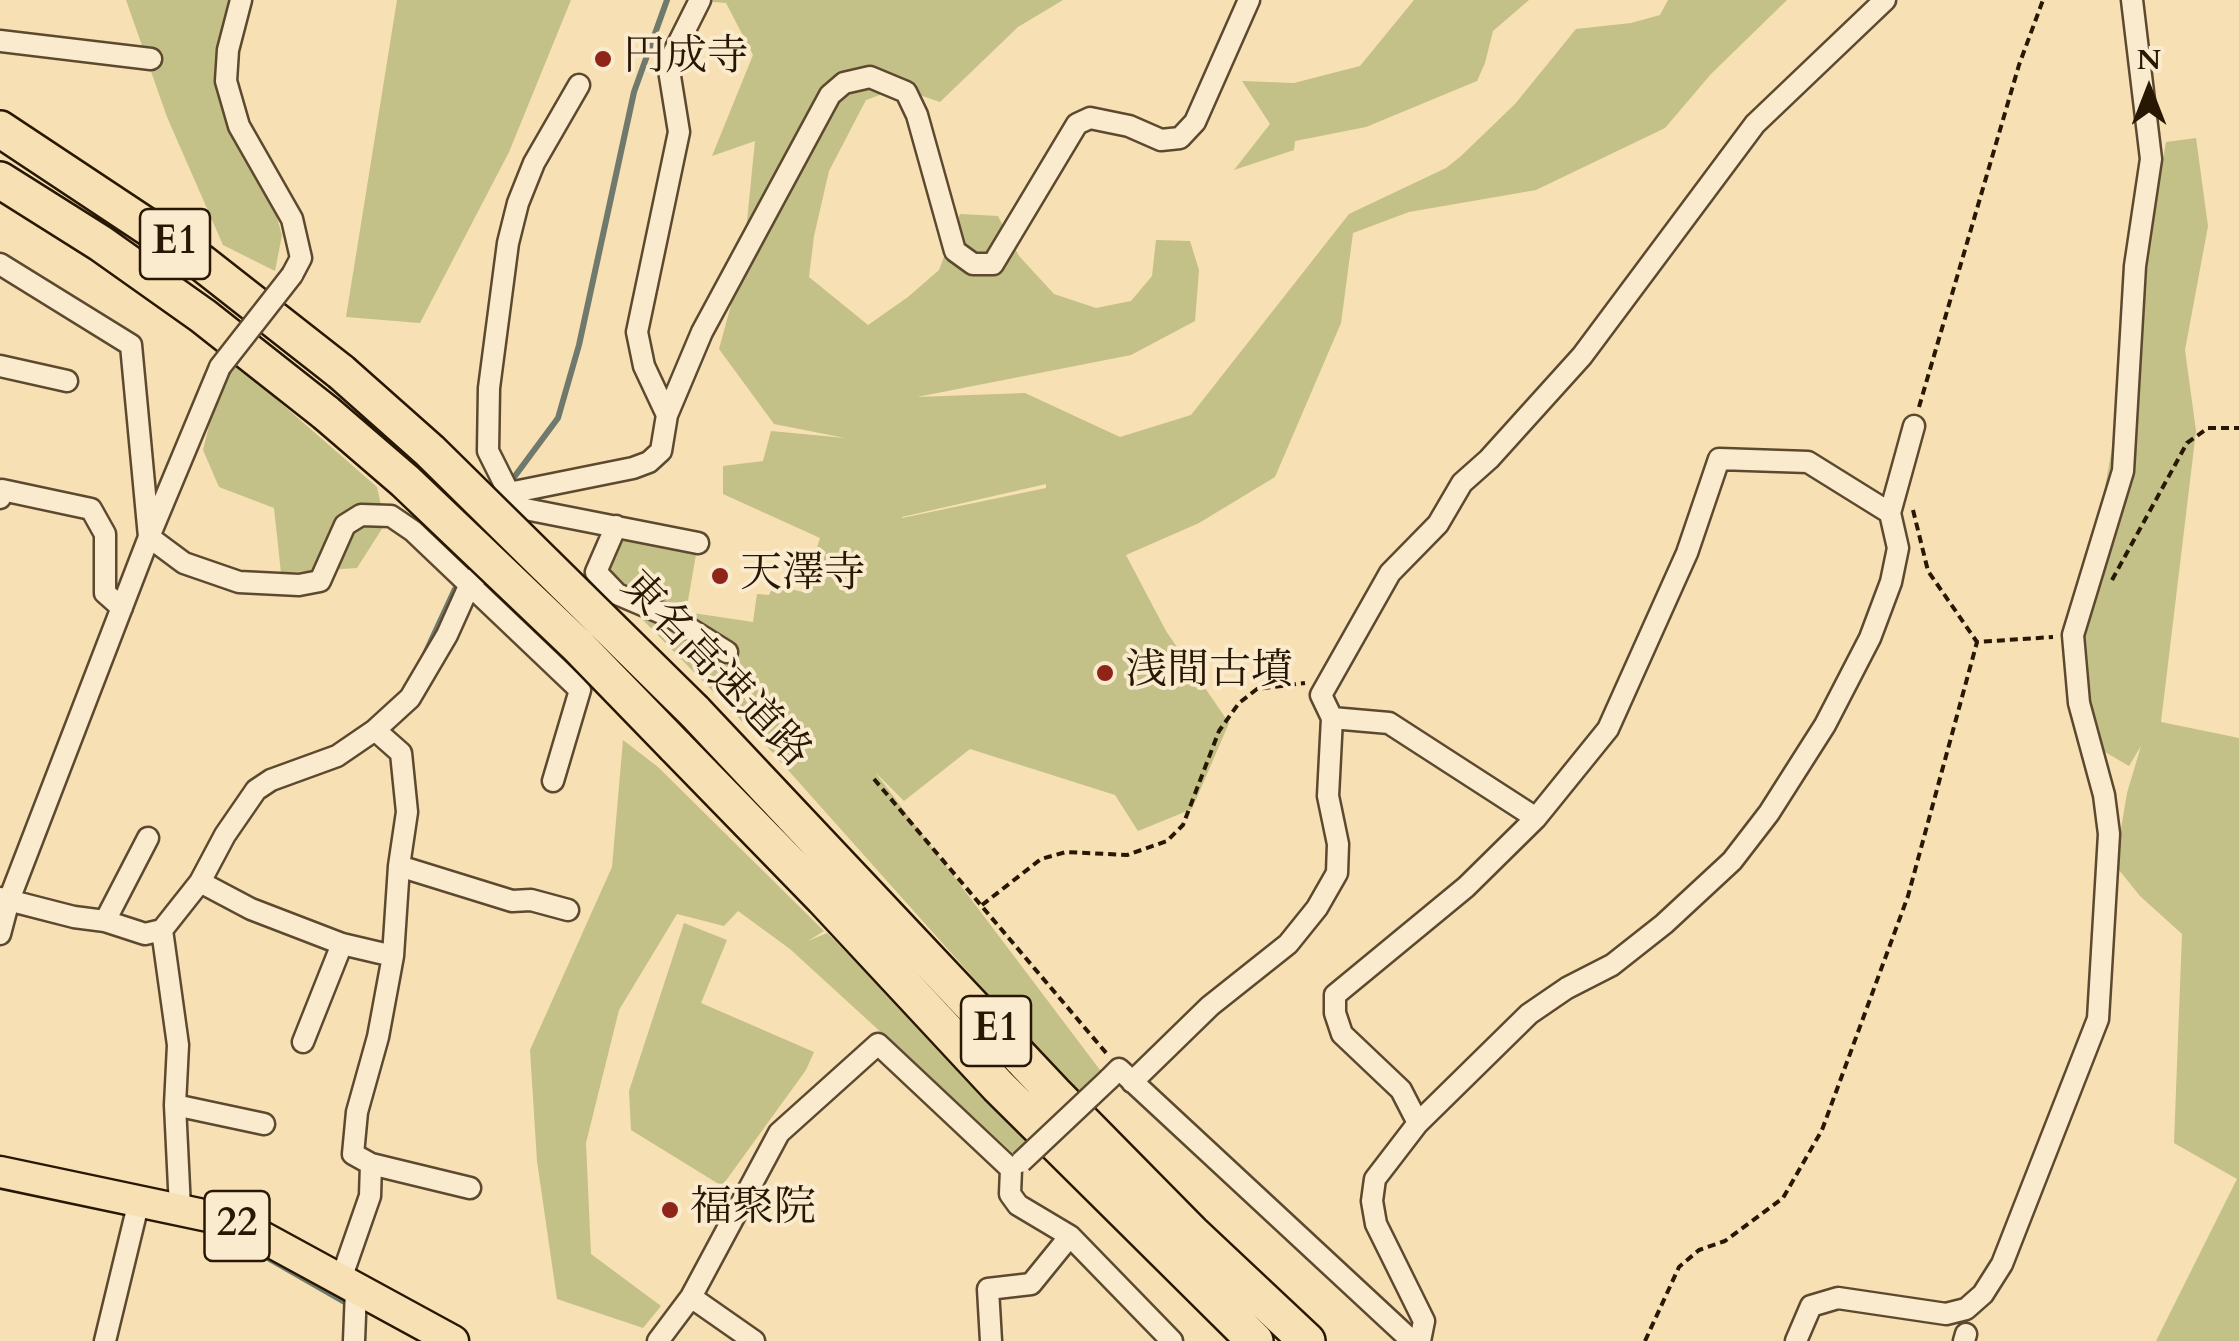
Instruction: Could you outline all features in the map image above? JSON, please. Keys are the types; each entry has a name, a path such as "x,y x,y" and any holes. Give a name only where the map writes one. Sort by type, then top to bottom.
{"highway":[{"name":"東名高速道路","path":"0,129 202,263 341,372 430,451 694,711 1192,1233 1307,1341"},
{"name":"東名高速道路","path":"0,180 100,243 203,316 326,413 405,482 675,746 998,1086 1254,1341"}],"main road":[{"name":"22","path":"0,1172 180,1208 252,1232 453,1341"}],"street":[{"path":"0,934 5,899 220,367 301,258 292,218 238,126 226,80 228,50 242,0"},
{"path":"666,416 644,366 637,332 679,132 668,64 700,0"},
{"path":"507,499 649,462 661,451 666,416 702,332 830,96 844,83 870,77 906,92 917,114 954,251 973,264 993,264 1077,124 1090,118 1129,126 1161,140 1180,138 1195,122 1249,0"},
{"path":"1172,1341 1070,1236 1018,1205 1010,1194 1016,1165 1288,944 1317,908 1337,873 1338,844 1328,796 1332,718 1322,695 1390,572 1438,524 1462,484 1582,356 1755,124 1885,0"},
{"path":"1796,1341 1811,1306 1838,1298 1946,1314 1966,1309 1983,1294 2002,1264 2098,1019 2109,834 2104,795 2079,704 2072,636 2122,470 2135,266 2151,159 2132,0"},
{"path":"0,41 152,60"},
{"path":"5,899 145,934 162,930 200,882 256,790 271,780 336,756 375,730 410,698 480,572 507,499 488,452 489,388 508,243 518,202 534,164 580,85"},
{"path":"0,264 131,345 149,537 184,563 240,582 298,585 320,582 345,524 361,516 391,516 413,532 580,690 553,781"},
{"path":"0,366 67,381"},
{"path":"1420,1341 1424,1321 1376,1224 1372,1200 1375,1178 1418,1123 1529,1014 1566,988 1612,965 1664,924 1732,861 1769,813 1825,724 1870,638 1891,582 1898,548 1890,514 1914,426"},
{"path":"1418,1123 1401,1090 1342,1034 1334,1013 1335,995 1466,887 1536,818 1608,729 1687,553 1719,459 1808,462 1890,514"},
{"path":"1,491 90,509 104,534 105,593 122,608"},
{"path":"507,499 698,543"},
{"path":"616,526 596,572 617,594 670,617 727,652"},
{"path":"1332,718 1389,723 1536,818"},
{"path":"375,730 401,753 407,812 398,866 393,956 378,1038 357,1112 353,1154 371,1164 470,1188"},
{"path":"105,921 148,838"},
{"path":"398,866 512,901 531,900 568,910"},
{"path":"200,882 252,909 342,944 393,956"},
{"path":"162,930 178,1045 180,1208"},
{"path":"303,1042 342,944"},
{"path":"658,1341 691,1296 780,1133 878,1044 1016,1165"},
{"path":"1120,1077 1412,1341"},
{"path":"176,1105 264,1124"},
{"path":"354,1341 348,1286 370,1196 371,1164"},
{"path":"105,1341 138,1201"},
{"path":"991,1341 988,1289 1031,1284 1070,1236"},
{"path":"691,1296 754,1341"}],"path":[{"path":"1914,426 2019,65 2043,0"},
{"path":"2080,611 2115,577 2186,443 2208,428 2239,428"},
{"path":"1644,1341 1679,1267 1699,1250 1725,1241 1783,1198 1822,1130 1908,896 1977,642 1928,571 1904,462"},
{"path":"1977,642 2072,636"},
{"path":"982,906 1040,859 1066,852 1127,856 1167,840 1184,825 1219,731 1239,703 1258,689 1298,682 1325,684"},
{"path":"874,778 1120,1077"}],"shaded area":[{"path":"126,0 241,0 228,50 282,235 275,271 223,245 167,117"},
{"path":"397,0 571,0 509,152 420,323 346,317"},
{"path":"687,0 1063,0 1018,27 940,102 899,88 866,100 829,171 809,277 868,325 939,270 960,214 998,216 1019,256 1054,294 1096,308 1131,301 1152,276 1156,240 1190,241 1199,270 1195,321 1131,355 917,397 1025,393 1120,437 1191,415 1349,214 1446,168 1460,157 1515,104 1576,29 1631,23 1660,15 1668,0 1787,0 1711,74 1665,128 1536,190 1409,212 1353,233 1341,323 1275,477 1199,523 1126,555 1166,631 1229,723 1192,809 1138,831 1115,795 970,749 904,801 875,772 1100,1070 1077,1094 771,751 596,572 623,527 698,543 686,612 753,622 757,594 769,595 774,585 803,592 820,538 723,494 723,466 763,461 771,431 845,438 774,424 719,349 743,261 755,141 712,156 753,55 726,3","holes":["1046,484 1046,488 902,518"]},
{"path":"1414,0 1529,0 1493,31 1477,81 1366,127 1295,141 1294,150 1234,170 1270,124 1242,81 1294,83 1360,66"},
{"path":"2196,138 2208,226 2185,350 2196,431 2161,722 2239,738 2239,1341 2156,1341 2237,1179 2174,1143 2182,934 2140,896 2115,865 2127,793 2141,746 2129,766 2105,752 2083,675 2082,618 2166,142"},
{"path":"235,363 377,487 385,524 357,568 281,573 274,508 219,487 203,450 217,394"},
{"path":"623,740 658,767 824,931 808,941 827,933 1035,1138 1013,1153 790,949 738,911 724,926 677,914 619,1010 586,1143 591,1254 661,1306 643,1328 557,1299 537,1161 530,1050 612,867"},
{"path":"684,923 727,940 701,1003 814,1052 806,1070 722,1186 631,1130 629,1091"}],"waterway":[{"path":"512,480 558,418 579,345 634,92 667,0"},
{"path":"424,656 455,589"},
{"path":"238,1241 348,1304"}],"place":[{"name":"円成寺","path":"603,59"},
{"name":"天澤寺","path":"720,576"},
{"name":"浅間古墳","path":"1105,673"},
{"name":"福聚院","path":"670,1210"}]}
